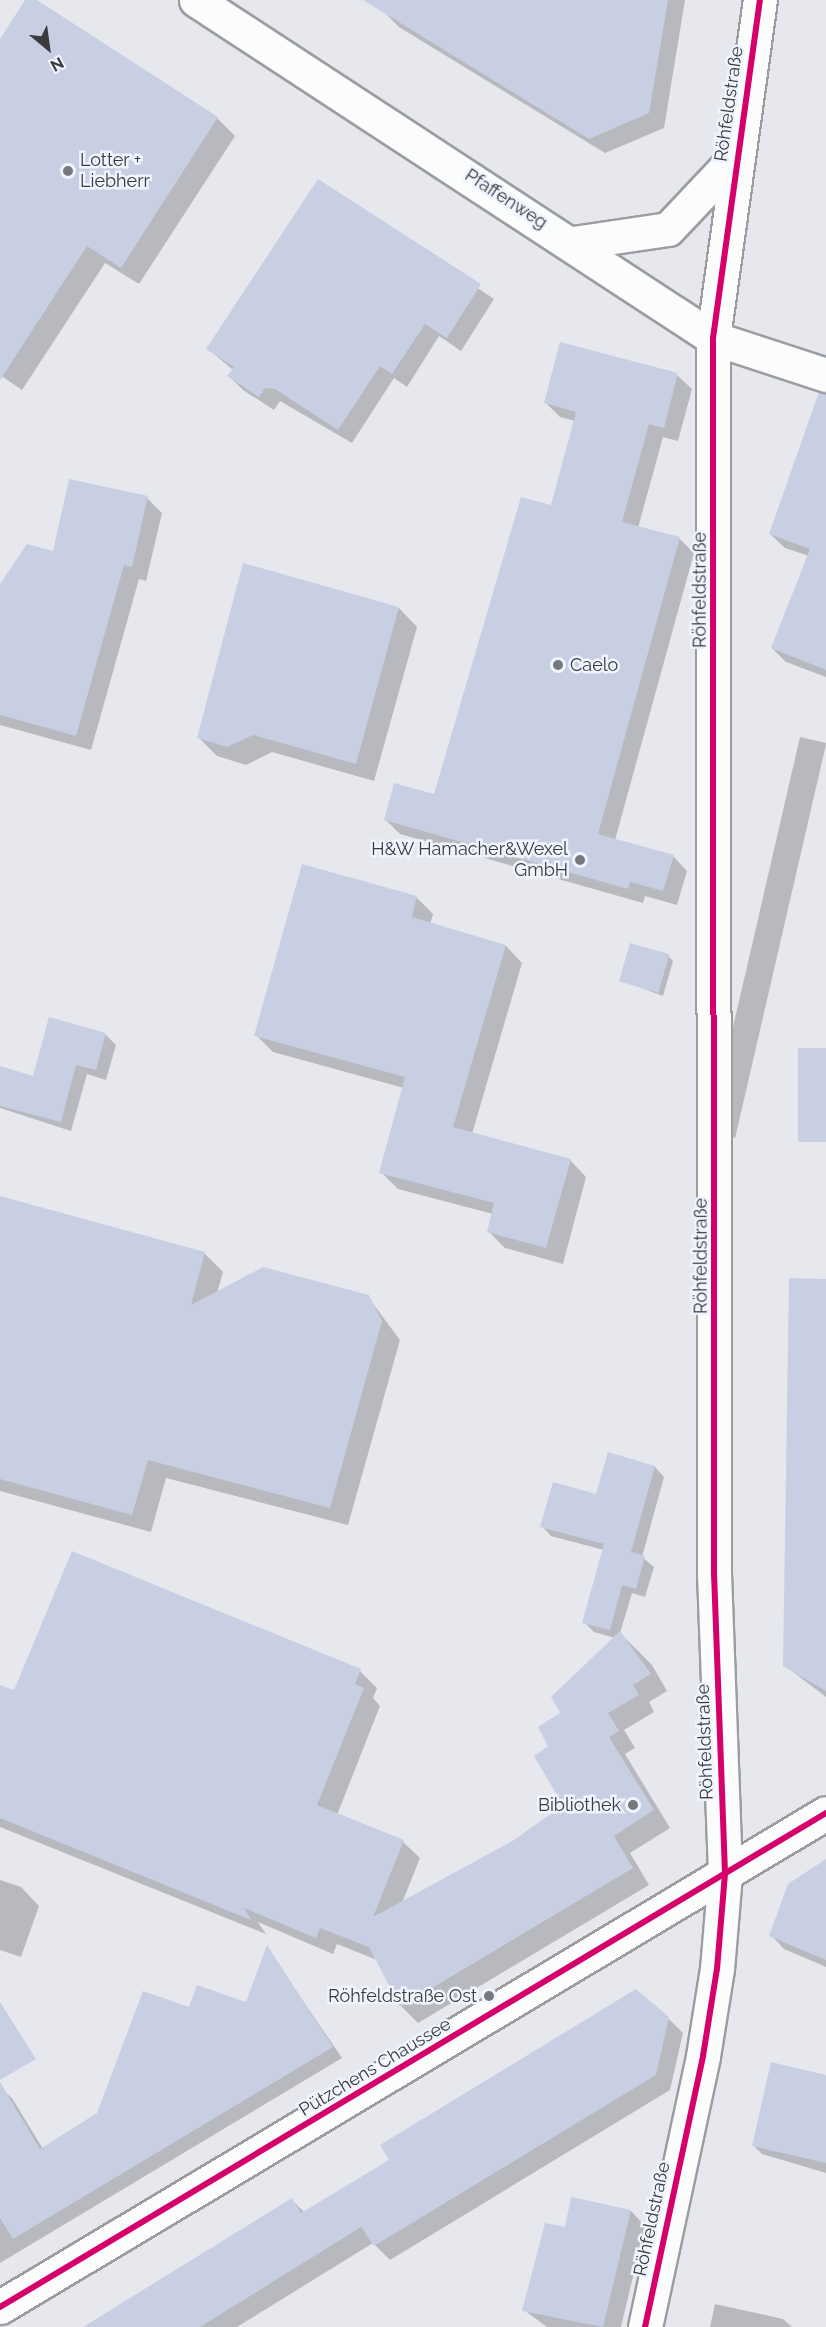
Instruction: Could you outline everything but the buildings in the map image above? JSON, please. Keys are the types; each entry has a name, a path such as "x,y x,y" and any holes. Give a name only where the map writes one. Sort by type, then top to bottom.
{"street":[{"name":"Pfaffenweg","path":"196,0 573,243 713,338 826,375"},
{"name":"Röhfeldstraße","path":"645,2327 703,2056 717,1969 725,1873 714,1575 713,338 760,0"},
{"name":"Röhfeldstraße","path":"573,243 668,229 737,156"},
{"name":"Pützchens Chaussee","path":"0,2307 826,1813"}],"cycle path":[{"path":"645,2327 703,2056 717,1969 725,1873 714,1575 713,338 760,0"},
{"path":"0,2307 826,1813"}],"place":[{"name":"Lotter + Liebherr","path":"68,171"},
{"name":"Caelo","path":"558,665"},
{"name":"H&W Hamacher&Wexel GmbH","path":"580,860"},
{"name":"Bibliothek","path":"633,1805"},
{"name":"Röhfeldstraße Ost","path":"489,1996"}]}
